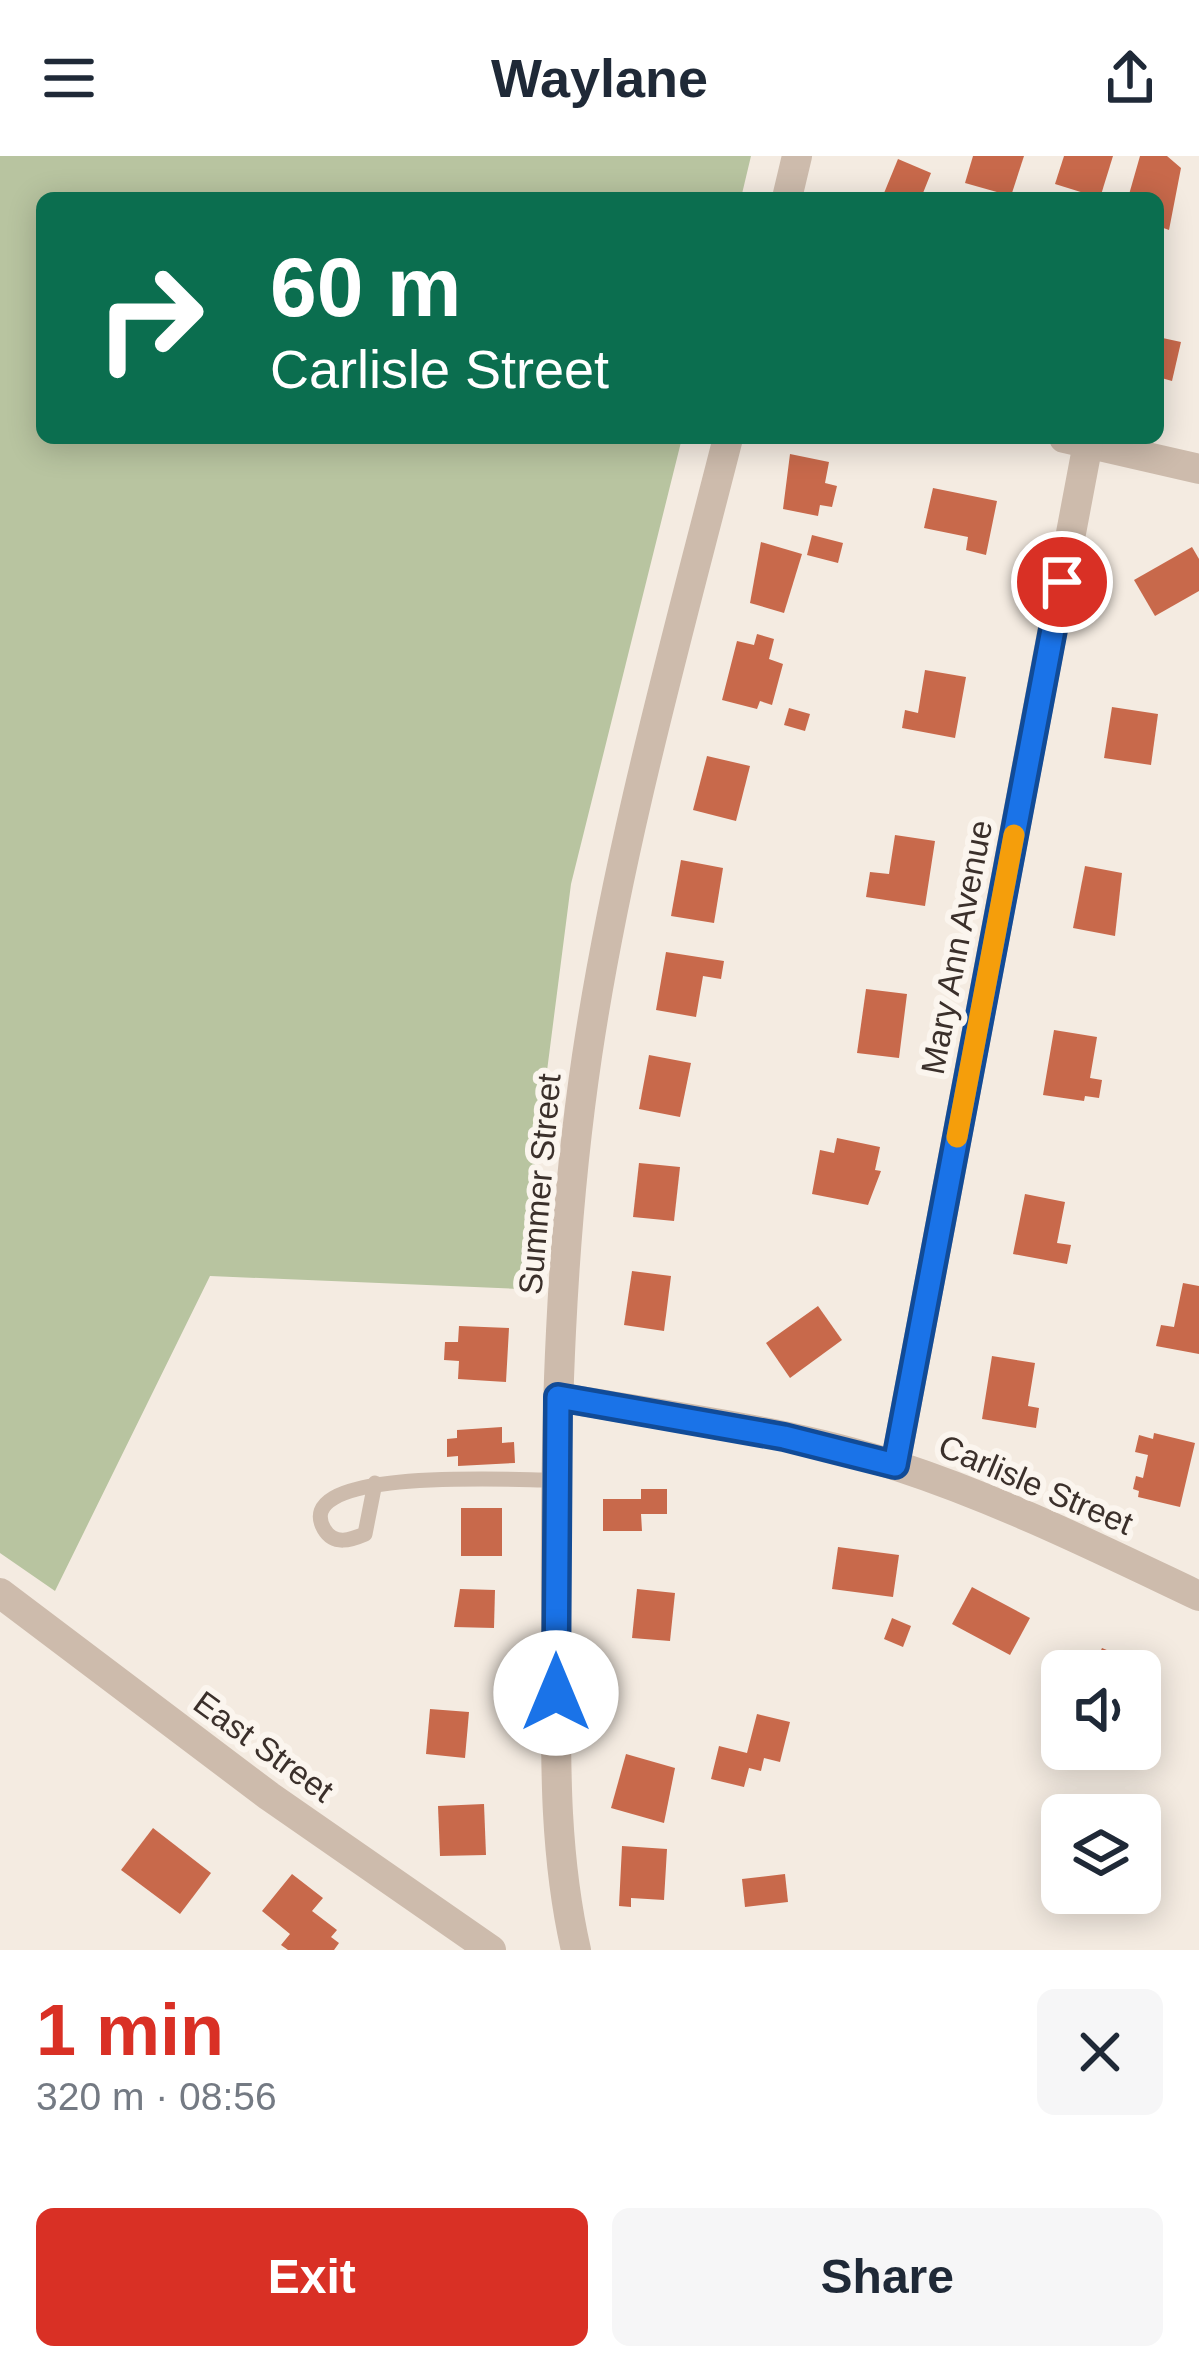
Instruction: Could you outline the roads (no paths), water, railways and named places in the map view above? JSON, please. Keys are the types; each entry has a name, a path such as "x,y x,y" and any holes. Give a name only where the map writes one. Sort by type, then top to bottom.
{"street":[{"path":"788,192 797,156"},
{"name":"Summer Street","path":"576,1950 558,1855 554,1786 558,1397 580,1117 597,999 638,805 727,444"},
{"name":"Mary Ann Avenue","path":"895,1465 1075,444"},
{"path":"1092,444 1199,470"},
{"name":"Carlisle Street","path":"558,1397 784,1437 895,1465 1080,1540 1199,1596"},
{"name":"East Street","path":"0,1593 269,1796 491,1950"}],"lane":[{"path":"375,1484 556,1480"}]}
